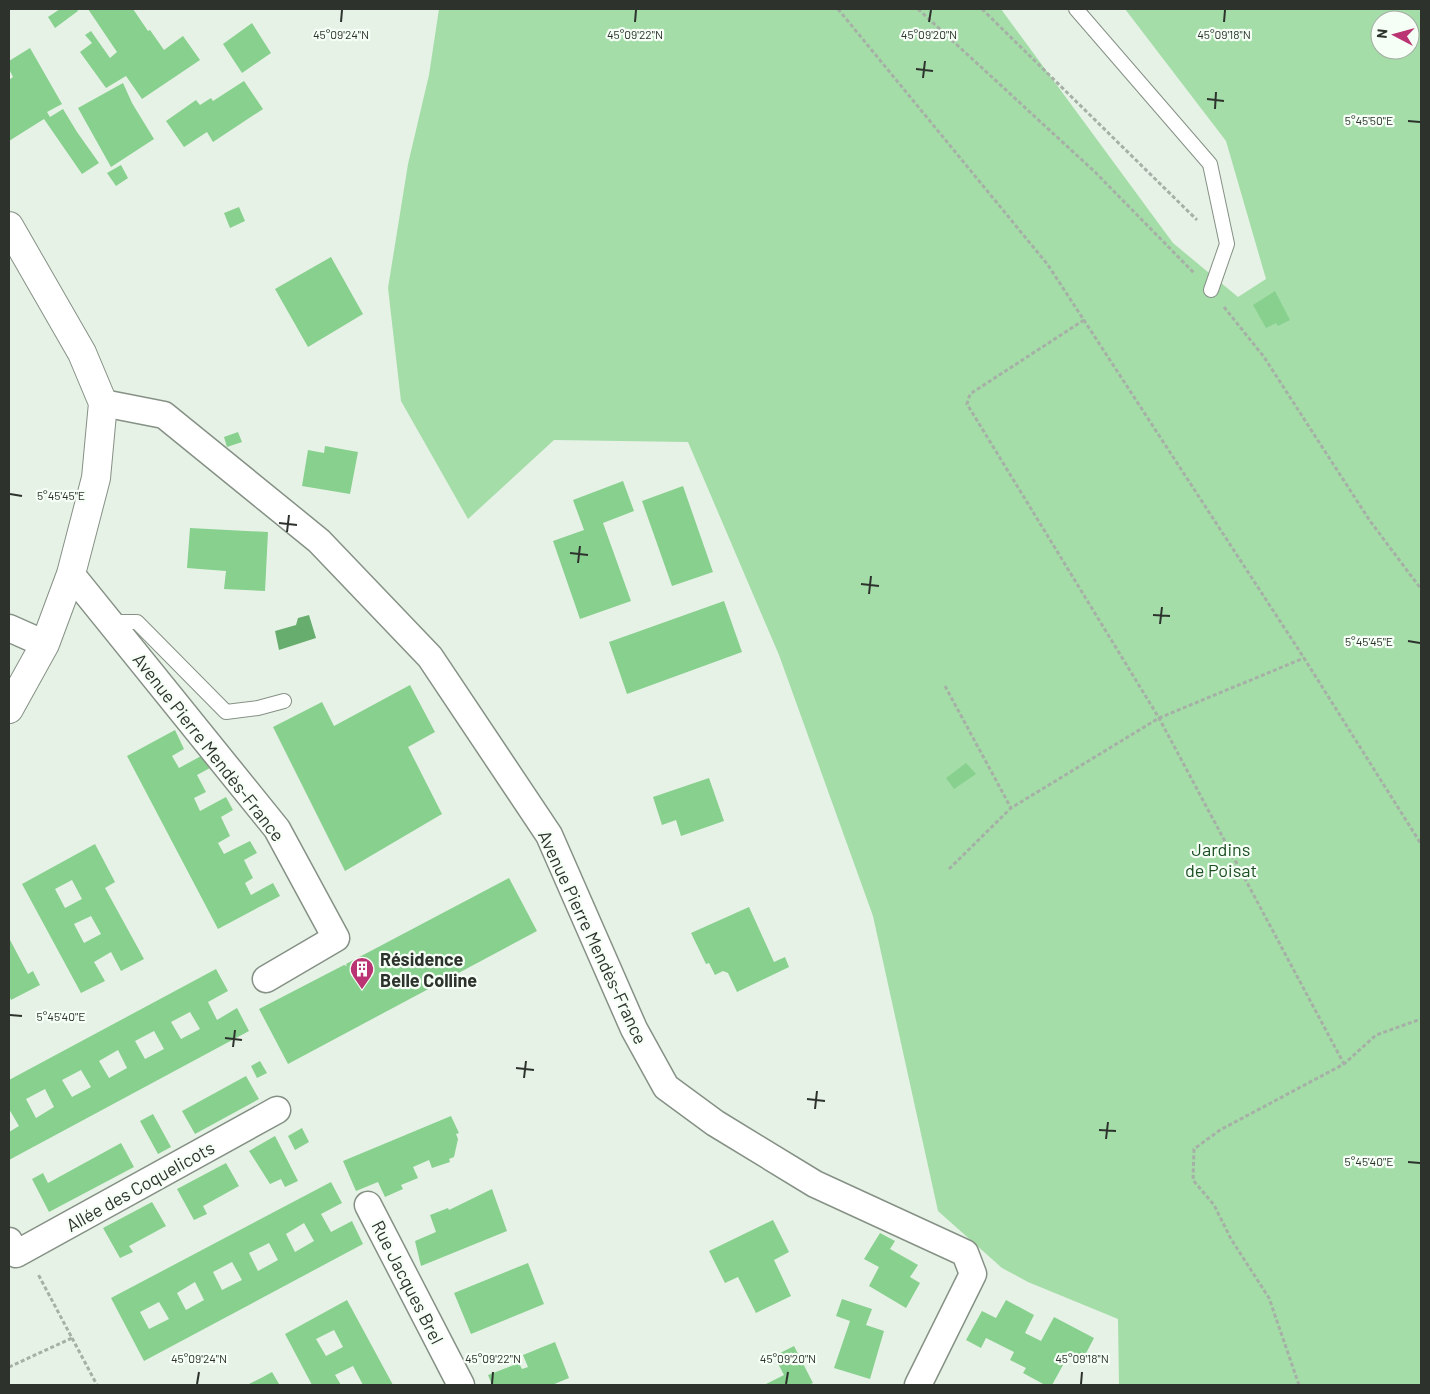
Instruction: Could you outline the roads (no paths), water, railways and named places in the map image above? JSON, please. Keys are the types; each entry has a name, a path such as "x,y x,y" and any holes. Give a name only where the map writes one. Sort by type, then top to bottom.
{"street":[{"path":"9,226 82,353 103,403 96,478 71,574 44,644 9,709"},
{"name":"Avenue Pierre Mendès-France","path":"103,403 164,415 319,541 430,657 548,835 634,1029 666,1088 715,1123 816,1184 965,1253 973,1274 918,1385"},
{"name":"Avenue Pierre Mendès-France","path":"71,574 277,829 336,938 266,979"},
{"path":"9,628 44,644"},
{"name":"Allée des Coquelicots","path":"19,1244 277,1110"},
{"name":"Rue Jacques Brel","path":"368,1205 461,1385"}],"lane":[{"path":"1076,9 1210,164 1227,244 1211,290"},
{"path":"110,622 137,622 226,712 258,708 284,701"}],"place":[{"name":"Résidence Belle Colline","path":"362,990"}],"park label":[{"name":"Jardins de Poisat","path":"1221,860"}]}
